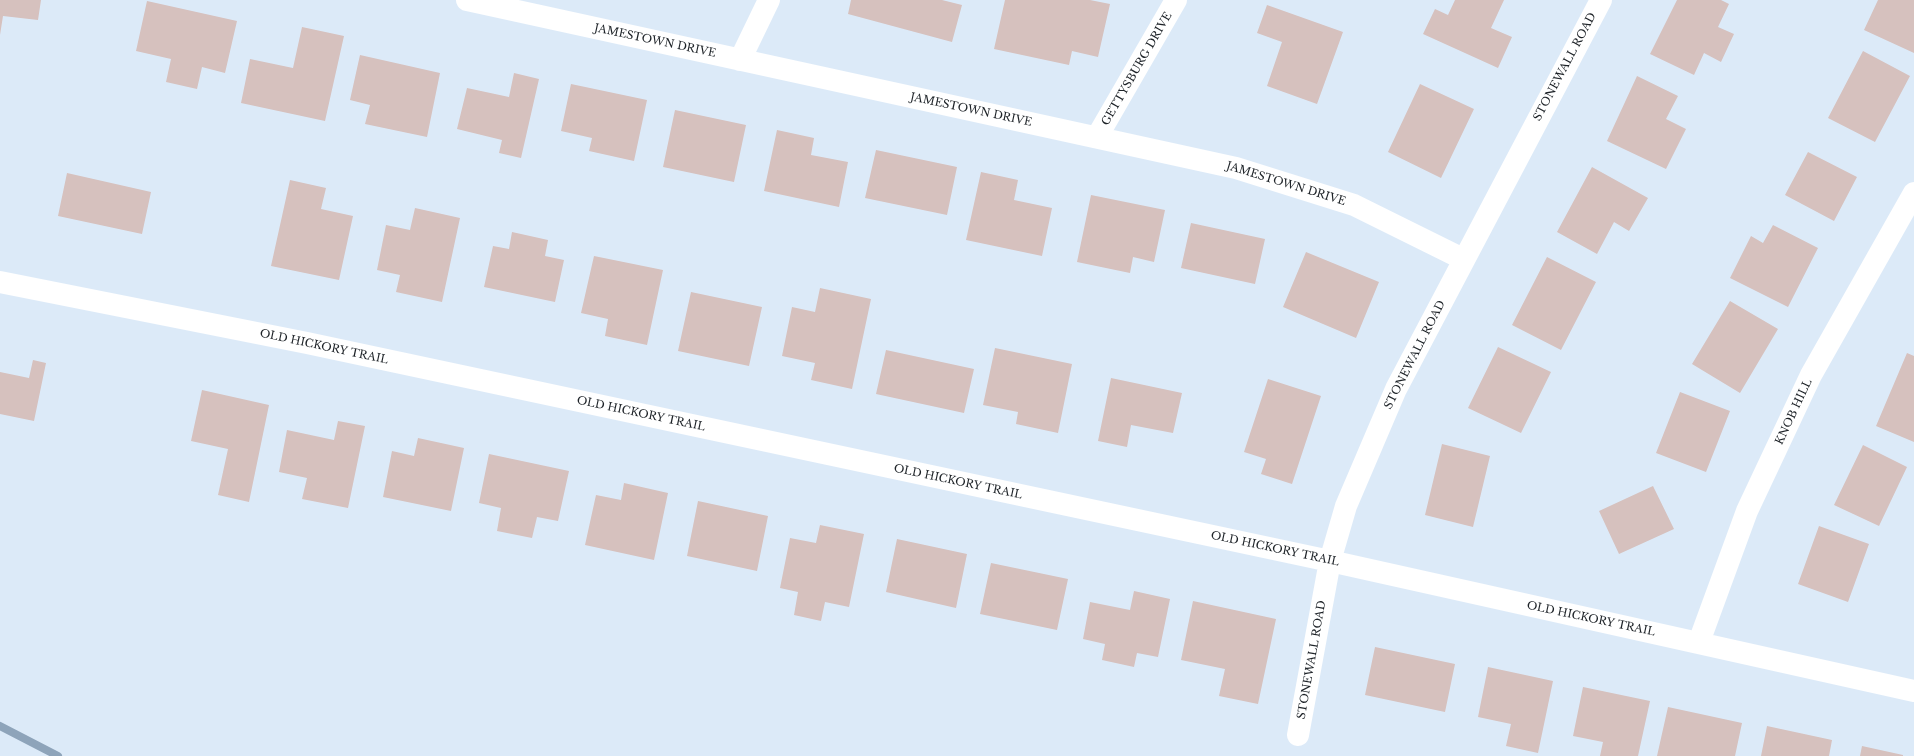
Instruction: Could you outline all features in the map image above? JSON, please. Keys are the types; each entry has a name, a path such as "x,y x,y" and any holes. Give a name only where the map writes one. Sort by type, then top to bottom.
{"street":[{"name":"JAMESTOWN DRIVE","path":"466,0 1236,168 1354,205 1463,259"},
{"path":"740,60 769,0"},
{"name":"GETTYSBURG DRIVE","path":"1097,137 1176,0"},
{"name":"STONEWALL ROAD","path":"1298,735 1330,561 1346,506 1396,389 1463,259 1601,0"},
{"name":"KNOB HILL","path":"1699,642 1747,511 1811,375 1914,193"},
{"name":"OLD HICKORY TRAIL","path":"0,282 306,343 1330,561 1914,691"}],"building":[{"path":"0,0 41,0 38,20 3,16 0,35"},
{"path":"851,0 942,0 962,5 952,42 848,14"},
{"path":"1005,0 1090,0 1110,4 1098,57 1072,51 1069,65 994,49"},
{"path":"1455,0 1504,0 1491,28 1512,37 1498,68 1423,34 1435,9 1448,15"},
{"path":"1677,0 1721,0 1729,4 1718,27 1734,34 1721,62 1704,53 1694,75 1650,54"},
{"path":"1878,0 1914,0 1914,53 1864,30"},
{"path":"147,1 237,21 225,73 202,67 197,89 166,82 171,59 136,51"},
{"path":"1267,5 1343,32 1317,104 1267,86 1282,42 1257,33"},
{"path":"302,27 344,36 325,121 241,103 250,59 293,68"},
{"path":"1863,51 1910,76 1875,142 1828,118"},
{"path":"360,55 440,73 427,137 365,124 370,105 350,100"},
{"path":"514,73 539,79 521,158 499,153 502,140 457,129 467,88 509,97"},
{"path":"1637,76 1678,96 1666,119 1686,129 1666,169 1607,141"},
{"path":"571,84 647,100 634,161 589,151 592,138 561,131"},
{"path":"1420,84 1474,109 1441,178 1388,152"},
{"path":"675,110 746,125 734,182 663,167"},
{"path":"777,130 814,138 811,155 848,162 839,207 764,191"},
{"path":"876,150 957,167 947,215 865,198"},
{"path":"1808,152 1857,177 1834,221 1785,195"},
{"path":"1592,167 1648,198 1629,231 1614,222 1597,254 1557,232"},
{"path":"981,172 1018,180 1014,200 1052,208 1042,256 966,240"},
{"path":"67,173 151,192 142,234 58,216"},
{"path":"290,180 326,188 321,209 353,216 339,280 271,266"},
{"path":"1091,195 1165,210 1154,262 1133,257 1130,273 1077,262"},
{"path":"415,208 460,218 442,302 396,292 400,275 377,270 386,225 410,230"},
{"path":"1191,223 1265,239 1255,284 1181,268"},
{"path":"1773,225 1818,248 1788,307 1730,278 1751,236 1763,243"},
{"path":"512,232 548,240 545,256 564,260 555,302 484,287 493,246 509,249"},
{"path":"1306,252 1379,282 1356,338 1283,307"},
{"path":"594,256 663,270 647,345 605,336 608,319 581,313"},
{"path":"1547,257 1596,282 1561,350 1512,325"},
{"path":"820,288 871,299 852,389 811,380 815,363 782,356 792,307 815,312"},
{"path":"691,292 762,307 749,366 678,351"},
{"path":"1730,301 1778,329 1740,393 1692,364"},
{"path":"1498,347 1551,372 1521,433 1468,408"},
{"path":"995,348 1072,364 1058,433 1016,424 1018,412 983,405"},
{"path":"886,350 974,369 964,413 876,394"},
{"path":"1907,353 1914,356 1914,442 1876,426"},
{"path":"33,360 46,363 34,421 0,414 0,372 29,378"},
{"path":"1111,378 1182,393 1173,433 1131,425 1127,447 1098,441"},
{"path":"1268,379 1321,396 1292,484 1261,474 1266,459 1244,452"},
{"path":"202,390 269,405 249,502 218,495 228,449 191,441"},
{"path":"1680,392 1730,411 1706,472 1656,453"},
{"path":"338,421 365,426 348,508 302,499 307,478 279,472 287,430 334,440"},
{"path":"418,438 464,448 451,511 383,497 392,451 414,456"},
{"path":"1442,444 1490,456 1473,527 1425,515"},
{"path":"1863,445 1907,467 1879,526 1834,505"},
{"path":"489,454 569,471 558,521 537,517 532,538 497,531 501,508 479,503"},
{"path":"624,483 668,493 654,560 585,545 596,495 621,500"},
{"path":"1653,486 1674,529 1619,554 1599,511"},
{"path":"698,501 768,516 757,571 687,556"},
{"path":"820,525 864,534 849,607 825,602 821,621 794,615 798,592 780,588 790,538 816,543"},
{"path":"1819,526 1869,544 1848,602 1798,584"},
{"path":"897,539 967,554 956,608 886,592"},
{"path":"991,563 1068,579 1057,630 980,614"},
{"path":"1134,591 1170,599 1158,657 1137,653 1134,667 1102,660 1105,644 1083,639 1090,602 1130,610"},
{"path":"1193,601 1276,619 1258,704 1219,696 1225,669 1181,660"},
{"path":"1375,647 1455,664 1445,712 1365,695"},
{"path":"1488,667 1553,681 1538,753 1506,746 1511,724 1478,717"},
{"path":"1583,687 1650,701 1638,756 1600,756 1603,742 1573,736"},
{"path":"1668,707 1742,723 1735,756 1657,756"},
{"path":"1767,726 1832,740 1829,756 1761,756"},
{"path":"1862,746 1903,755 1903,756 1860,756"}],"waterway":[{"path":"0,726 58,756"}]}
